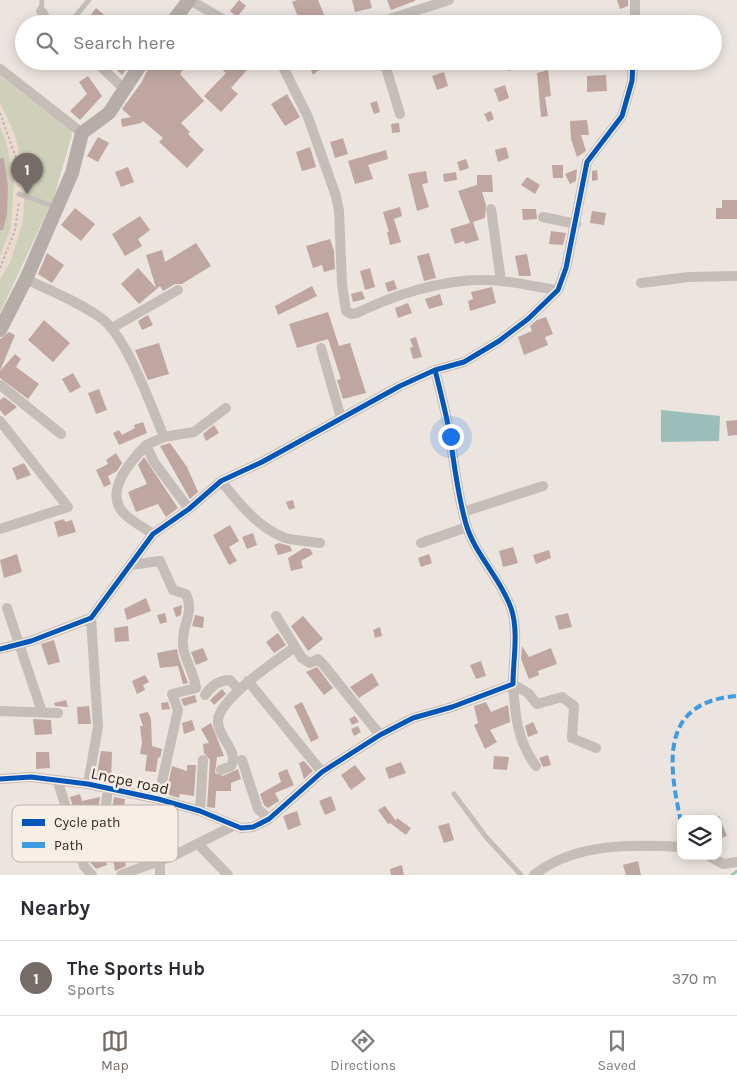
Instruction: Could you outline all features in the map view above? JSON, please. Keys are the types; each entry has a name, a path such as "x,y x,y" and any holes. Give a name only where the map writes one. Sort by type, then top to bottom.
{"street":[{"path":"178,15 189,0 215,15"},
{"path":"402,15 449,0"},
{"path":"635,15 636,0"},
{"path":"41,11 44,15"},
{"path":"0,69 82,133"},
{"path":"104,70 123,88"},
{"path":"0,330 26,279 72,173 82,133 109,113 123,88 136,70"},
{"path":"284,70 308,117 336,196 339,211 342,284 346,311 351,314 357,313 399,296 445,284 482,280 558,290"},
{"path":"387,70 400,114"},
{"path":"0,649 90,618 153,534 189,509 221,481 262,462 341,418 436,370 464,362 480,354 528,319 558,290 566,268 588,162 622,116 632,82 633,70"},
{"path":"491,209 501,281"},
{"path":"543,217 576,224"},
{"path":"641,283 688,277 737,276"},
{"path":"26,279 84,308 112,328 128,354 164,436"},
{"path":"112,328 178,290"},
{"path":"321,348 341,418"},
{"path":"436,370 467,527 473,544 506,594 512,610 515,626 513,684 518,730 527,754 536,766"},
{"path":"0,384 61,434"},
{"path":"153,534 121,510 117,498 122,475 146,445 164,436 194,432 226,408"},
{"path":"0,421 68,507 0,529"},
{"path":"146,445 154,462 189,509"},
{"path":"221,481 247,512 267,529 286,538 320,543"},
{"path":"463,512 543,486"},
{"path":"421,543 467,527"},
{"path":"130,565 160,561 173,590 186,594 191,605 182,640 188,662 195,675 196,688 172,694 178,710 158,799"},
{"path":"7,608 42,712"},
{"path":"276,616 306,662 310,663 318,659 322,662 380,735"},
{"path":"88,784 98,727 90,618"},
{"path":"221,770 231,766 233,757 218,720 239,690 248,681 295,647"},
{"path":"205,695 210,688 227,680 230,680 239,690"},
{"path":"248,681 322,772"},
{"path":"513,684 528,694 537,704 562,697 574,706 572,738 596,748"},
{"name":"Lncpe road","path":"0,778 32,777 58,782 88,784 158,799 200,811 233,826 241,828 253,827 269,819 322,772 380,735 413,718 452,708 513,684"},
{"path":"0,711 58,712"},
{"path":"200,811 203,760"},
{"path":"242,760 258,809 269,819"},
{"path":"58,782 65,805"},
{"path":"106,805 108,789"},
{"path":"178,853 233,826"},
{"path":"198,844 228,875"},
{"path":"534,875 571,854 607,848 677,846"},
{"path":"716,860 723,864 737,862"},
{"path":"83,862 92,875"},
{"path":"121,875 157,862"},
{"path":"160,862 160,875"}],"lane":[{"path":"41,11 42,0"},
{"path":"76,15 89,0"},
{"path":"19,194 57,207"},
{"path":"454,794 486,837 521,875"}],"green space":[{"path":"0,76 71,130 72,135 54,197 0,313"}],"shaded area":[{"path":"0,103 15,135 25,179 23,221 10,263 0,279 0,256 11,227 14,180 6,141 0,127"}],"water":[{"path":"661,410 720,416 719,441 661,442"}],"building":[{"path":"239,0 246,6 239,15 235,15 230,11"},
{"path":"297,0 318,0 324,15 297,15 292,2"},
{"path":"352,0 370,0 372,8 355,12"},
{"path":"387,0 415,0 415,1 391,10"},
{"path":"617,0 628,0 628,6 620,9"},
{"path":"96,8 104,15 91,15"},
{"path":"117,70 126,70 122,75"},
{"path":"148,70 183,70 180,74 204,101 181,123 190,132 188,134 204,150 187,168 159,142 163,138 143,121 122,127 121,119 131,117 122,109 141,83"},
{"path":"223,70 247,70 231,88 238,94 221,112 204,96 226,73"},
{"path":"311,70 319,70 313,75"},
{"path":"548,70 551,96 545,97 548,116 541,117 537,73"},
{"path":"444,72 448,86 437,90 432,76"},
{"path":"606,75 607,91 587,92 587,76"},
{"path":"88,76 102,96 80,120 70,111 87,94 79,82"},
{"path":"505,85 509,98 499,102 494,89"},
{"path":"287,94 300,117 285,126 271,104"},
{"path":"377,101 380,112 374,114 370,103"},
{"path":"491,111 494,119 488,122 484,114"},
{"path":"587,120 589,135 581,135 586,151 577,157 571,139 570,121"},
{"path":"399,123 400,132 392,133 391,124"},
{"path":"98,137 109,143 98,162 87,156"},
{"path":"343,138 348,154 335,158 330,142"},
{"path":"310,147 316,167 302,171 296,152"},
{"path":"506,147 509,158 498,162 495,150"},
{"path":"386,150 388,159 368,165 373,179 355,184 348,161"},
{"path":"0,158 4,158 8,187 7,214 3,230 0,230"},
{"path":"466,159 469,168 460,171 457,162"},
{"path":"552,165 563,165 563,178 553,178"},
{"path":"128,167 134,182 121,187 115,172"},
{"path":"577,169 576,181 570,184 565,174"},
{"path":"597,170 598,180 592,181 592,171"},
{"path":"426,171 428,183 422,184 429,207 417,211 408,174"},
{"path":"456,172 457,180 444,182 443,174"},
{"path":"477,175 492,175 493,192 482,192 486,205 485,218 470,223 458,191 477,185"},
{"path":"527,177 540,185 535,194 521,185"},
{"path":"722,200 737,200 737,219 716,219 716,208 722,208"},
{"path":"400,207 402,216 394,219 401,242 390,245 387,232 389,232 383,212"},
{"path":"75,208 95,224 81,241 61,225"},
{"path":"522,209 536,209 537,219 523,220"},
{"path":"592,211 606,213 604,225 590,223"},
{"path":"140,216 150,230 138,239 142,246 125,256 112,234"},
{"path":"473,222 479,240 465,244 464,241 455,244 450,229"},
{"path":"551,231 566,233 563,245 549,244"},
{"path":"330,239 334,251 335,269 324,272 322,265 313,268 306,246"},
{"path":"196,243 211,266 182,284 175,284 163,291 160,286 139,304 121,284 138,268 156,288 146,255 162,250 165,262"},
{"path":"47,253 64,265 52,283 38,274"},
{"path":"429,253 436,278 424,281 417,256"},
{"path":"527,254 531,276 519,276 515,256"},
{"path":"370,268 375,287 365,290 360,271"},
{"path":"394,280 397,289 388,292 385,283"},
{"path":"312,286 317,296 278,315 275,306"},
{"path":"492,287 496,303 470,311 468,301 473,299 471,292"},
{"path":"362,291 365,299 353,302 351,294"},
{"path":"440,294 443,305 429,309 425,299"},
{"path":"408,303 412,313 398,318 395,308"},
{"path":"328,312 339,346 350,343 366,393 343,399 337,380 341,379 328,339 297,348 289,324"},
{"path":"148,315 153,325 142,330 138,321"},
{"path":"546,317 553,334 545,337 548,345 524,355 518,337 532,331 530,326 537,320"},
{"path":"44,320 70,343 53,362 28,340"},
{"path":"9,332 15,335 0,371 0,339"},
{"path":"416,337 422,357 413,359 410,348 413,347 410,339"},
{"path":"159,343 169,374 148,380 135,350"},
{"path":"15,354 21,359 16,367 39,384 28,399 0,378 0,371"},
{"path":"73,373 81,387 70,393 62,379"},
{"path":"99,389 107,410 96,414 88,393"},
{"path":"4,397 17,407 5,416 0,410 0,400"},
{"path":"737,420 737,435 728,436 726,421"},
{"path":"143,422 147,433 119,445 113,433 119,430 122,435 135,428 134,425"},
{"path":"214,425 219,433 206,441 203,434"},
{"path":"170,443 187,467 198,492 190,499 160,446"},
{"path":"116,453 122,463 117,471 108,476 111,484 104,487 96,470 108,464 106,460"},
{"path":"144,457 178,508 166,517 158,504 136,512 128,492 147,484 138,465"},
{"path":"24,463 31,475 17,480 12,468"},
{"path":"293,500 295,508 289,510 286,502"},
{"path":"64,519 65,522 72,520 76,532 58,537 54,522"},
{"path":"230,525 239,541 229,547 237,561 229,565 213,535"},
{"path":"253,533 257,545 247,549 242,537"},
{"path":"279,543 290,546 292,551 278,555 274,545"},
{"path":"513,547 518,563 503,567 499,551"},
{"path":"304,548 310,549 313,554 301,561 303,568 291,571 288,558"},
{"path":"549,550 551,558 536,564 533,555"},
{"path":"17,554 22,572 4,578 0,560"},
{"path":"429,554 432,563 421,567 418,558"},
{"path":"146,598 151,611 127,620 124,609"},
{"path":"182,605 181,615 176,617 173,608"},
{"path":"165,613 167,622 160,624 157,615"},
{"path":"568,613 572,627 559,630 555,616"},
{"path":"195,615 204,617 203,628 192,626"},
{"path":"303,616 323,639 308,651 291,626"},
{"path":"128,626 129,641 115,642 114,628"},
{"path":"380,627 382,636 375,638 373,630"},
{"path":"278,633 286,645 274,653 266,642"},
{"path":"54,640 60,662 48,665 41,644"},
{"path":"522,646 529,657 551,648 557,664 538,671 539,675 529,679 521,659"},
{"path":"203,648 208,660 196,665 191,652"},
{"path":"177,649 188,683 183,684 178,666 160,668 157,653"},
{"path":"481,661 486,676 476,679 470,665"},
{"path":"317,667 333,688 324,695 306,672"},
{"path":"372,673 379,685 359,698 350,687"},
{"path":"145,675 149,682 143,685 145,690 137,694 132,681"},
{"path":"222,689 226,694 214,705 210,700"},
{"path":"195,695 197,702 184,706 181,699"},
{"path":"66,700 68,707 55,706 54,703"},
{"path":"168,702 170,709 162,710 161,703"},
{"path":"302,702 319,738 311,742 294,706"},
{"path":"486,702 491,712 508,705 510,722 490,730 497,742 485,749 474,725 478,723 474,706"},
{"path":"89,706 91,724 78,724 77,707"},
{"path":"148,712 151,719 152,746 162,749 160,758 158,757 156,772 145,771 147,755 140,754 142,743 140,726 143,726 139,714"},
{"path":"355,716 359,722 352,725 349,719"},
{"path":"33,719 51,720 52,734 35,735"},
{"path":"192,720 195,730 184,734 182,723"},
{"path":"533,722 538,733 528,737 525,726"},
{"path":"211,723 224,756 217,757 215,773 223,776 238,769 241,779 231,783 231,791 216,791 215,808 207,807 210,760 204,753 203,744 209,743 201,729"},
{"path":"358,726 361,732 354,736 351,729"},
{"path":"101,751 112,752 111,782 96,779"},
{"path":"36,752 49,752 50,768 36,769"},
{"path":"548,755 551,765 543,767 539,758"},
{"path":"494,756 509,757 507,770 493,769"},
{"path":"304,761 313,771 304,779 299,763"},
{"path":"401,762 406,773 389,779 385,768"},
{"path":"187,765 196,765 194,796 180,794 179,798 166,794 172,766 187,771"},
{"path":"355,765 366,779 351,790 341,775"},
{"path":"287,769 294,785 275,793 279,801 268,808 264,805 260,794 281,782 278,773"},
{"path":"80,794 82,801 100,797 99,805 72,805 70,797"},
{"path":"331,796 336,810 325,815 319,801"},
{"path":"114,797 125,799 124,805 113,805"},
{"path":"385,806 396,821 397,818 411,828 406,835 390,823 388,824 378,810"},
{"path":"297,811 301,825 288,830 283,816"},
{"path":"449,823 454,840 444,843 438,826"},
{"path":"722,824 727,836 722,838"},
{"path":"638,861 641,875 626,875 623,865"},
{"path":"90,862 106,862 107,865 96,869"},
{"path":"114,862 125,862 126,866 115,871"},
{"path":"402,865 404,875 391,875 390,869"}],"waterway":[{"path":"732,875 737,871"}],"marked path":[{"path":"680,815 673,759 675,740 681,724 693,710 711,701 737,696"}],"cycle path":[{"path":"0,649 31,641 91,618 153,534 189,509 221,481 262,462 400,386 435,370 464,362 499,341 528,319 558,290 566,268 587,162 622,116 632,81 633,70"},
{"path":"0,779 31,777 88,784 158,799 200,811 241,828 253,827 269,819 322,772 380,735 413,718 452,707 513,684 515,626 511,608 501,586 475,546 466,524 447,422 435,370"}],"place":[{"name":"The Sports Hub","path":"27,194"}]}
